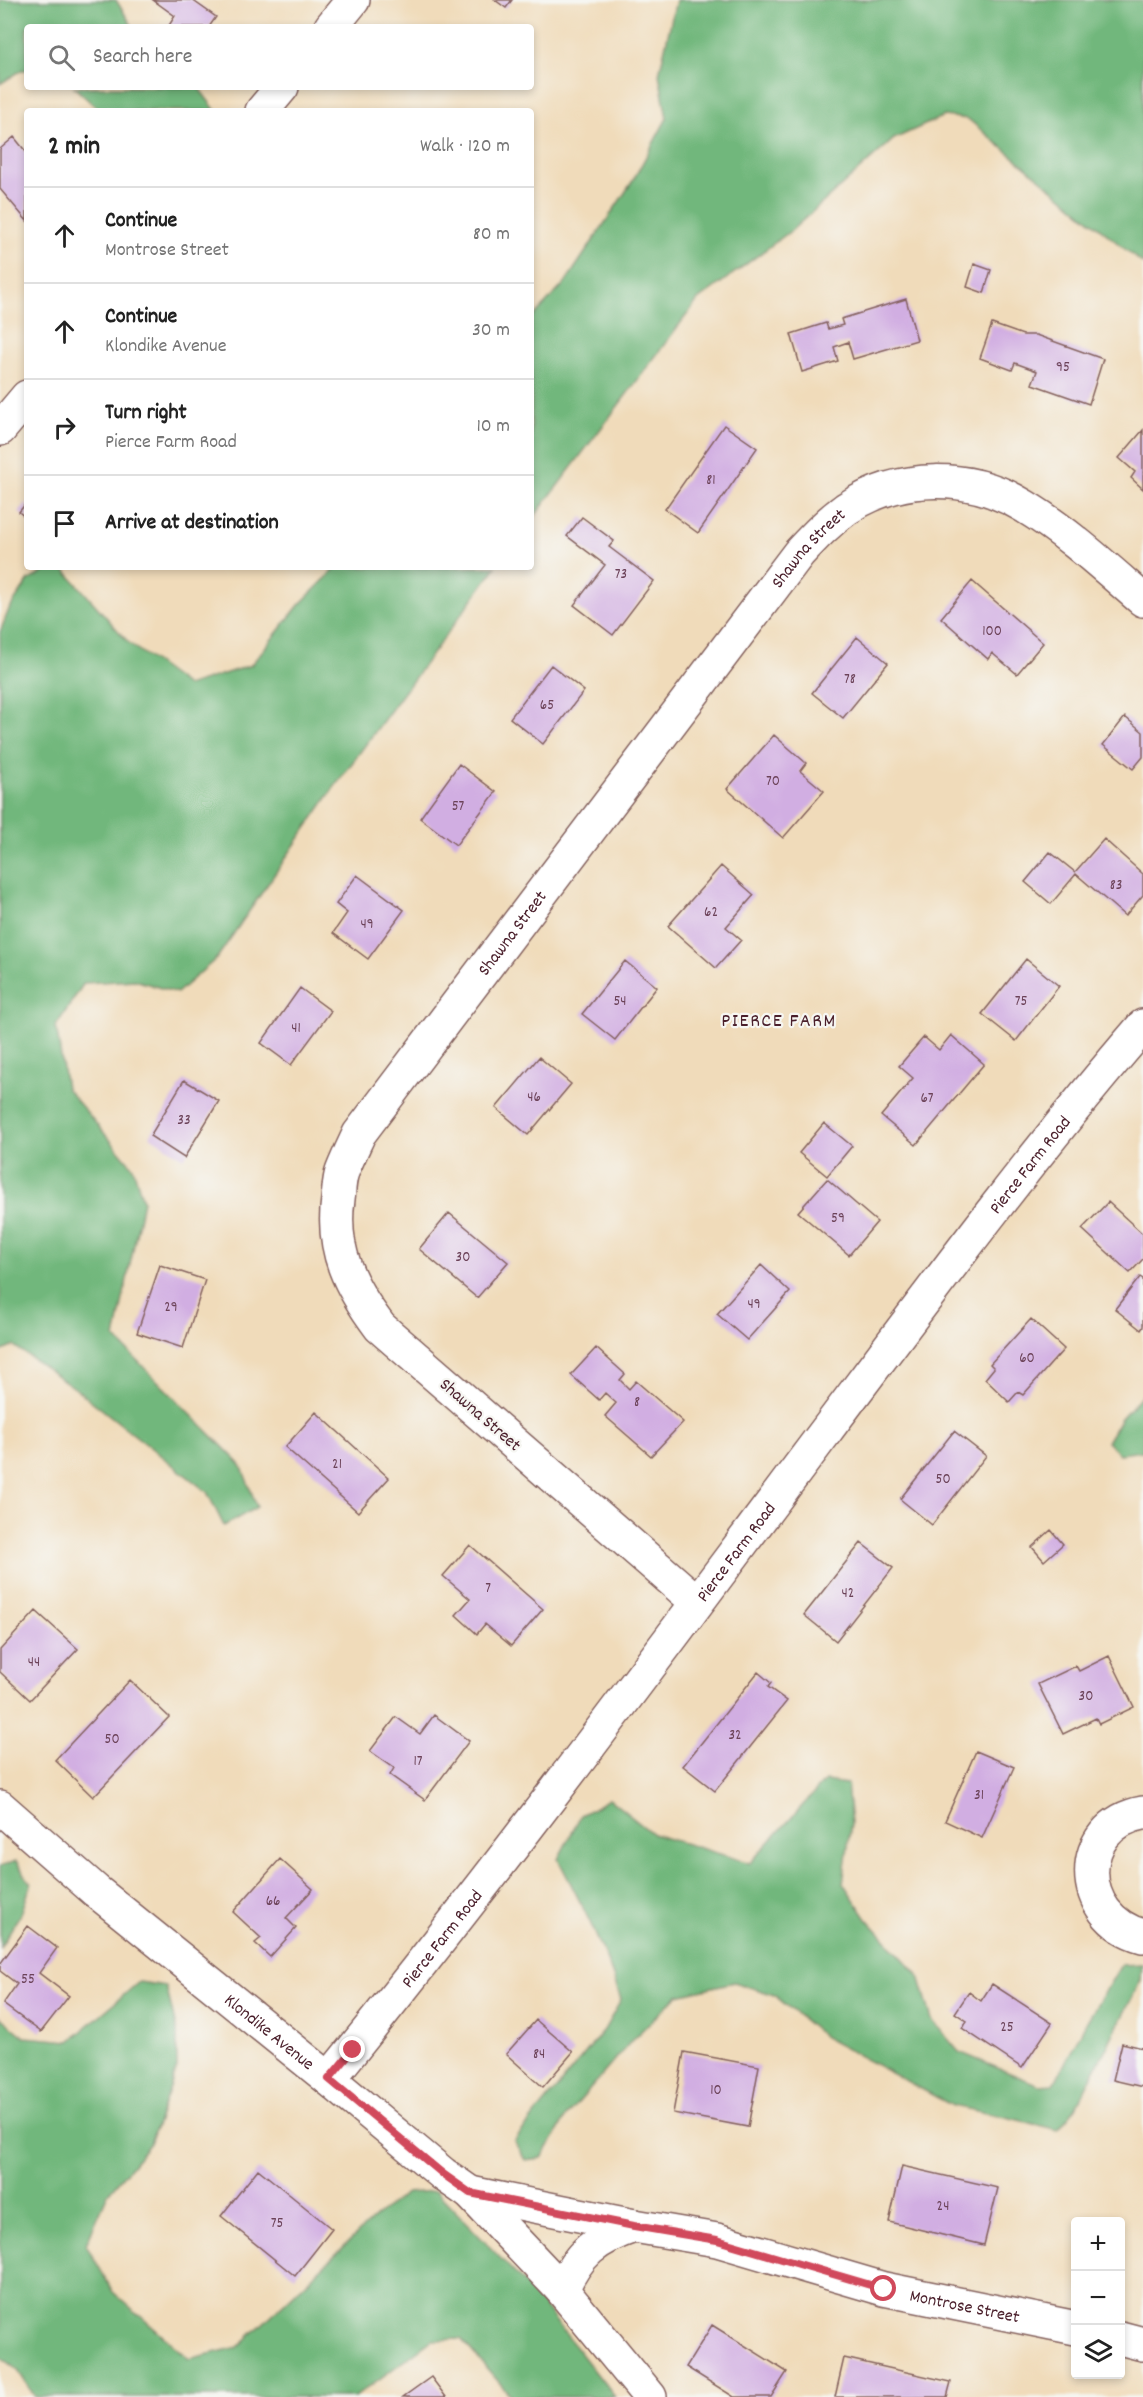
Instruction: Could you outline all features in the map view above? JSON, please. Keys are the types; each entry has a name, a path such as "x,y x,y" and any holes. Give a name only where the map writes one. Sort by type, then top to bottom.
{"street":[{"path":"333,24 352,0"},
{"path":"264,108 280,90"},
{"path":"0,429 24,401"},
{"name":"Shawna Street","path":"697,1602 380,1327 359,1299 344,1268 337,1239 337,1206 341,1174 359,1134 792,562 822,528 847,508 897,486 931,481 962,482 1023,504 1049,522 1143,600"},
{"name":"Pierce Farm Road","path":"329,2079 470,1903 961,1249 1143,1026"},
{"name":"Klondike Avenue","path":"0,1807 96,1892 329,2079 443,2174 470,2193 562,2290 650,2397"},
{"path":"1143,1813 1121,1821 1106,1833 1095,1852 1091,1873 1094,1894 1105,1914 1121,1928 1143,1936"},
{"name":"Montrose Street","path":"470,2193 717,2240 884,2289 1071,2327"},
{"path":"562,2290 570,2273 590,2247 610,2234 634,2226"},
{"path":"1125,2339 1143,2344"}],"green space":[{"path":"0,0 116,0 131,24 24,24 24,70 0,84"},
{"path":"676,0 1143,0 1143,264 968,119 944,116 894,139 792,230 698,300 534,517 534,316 565,283 632,182 667,118 659,74"},
{"path":"77,90 200,90 214,108 97,108"},
{"path":"47,570 65,570 129,643 187,686 251,665 300,604 334,570 494,570 333,789 217,958 177,993 135,980 84,983 56,1026 66,1088 133,1167 143,1201 115,1338 241,1465 257,1507 224,1526 207,1492 76,1389 14,1346 0,1352 0,632 9,609 29,580"},
{"path":"1143,1394 1143,1451 1119,1454 1107,1442 1121,1418"},
{"path":"825,1781 847,1784 851,1823 843,1883 867,1919 919,1976 932,2020 959,2052 1039,2085 1054,2084 1087,2021 1121,1965 1142,1964 1141,1980 1075,2109 1058,2130 953,2106 824,2037 774,1995 734,1982 678,1995 633,2039 566,2117 542,2158 525,2160 514,2141 604,2030 621,2000 601,1946 558,1859 581,1815 609,1799 653,1834 750,1863"},
{"path":"16,1861 31,1884 22,1911 0,1948 0,1867"},
{"path":"139,1982 166,1986 177,2031 177,2068 150,2143 108,2194 86,2244 113,2292 189,2359 238,2347 374,2218 406,2193 436,2191 532,2291 615,2397 512,2397 461,2339 432,2340 355,2397 35,2397 17,2369 0,2356 0,2017 25,2037 70,2041"}],"building":[{"path":"153,0 192,0 216,17 211,24 170,24 175,16"},
{"path":"495,0 512,0 506,8"},
{"path":"14,137 24,149 24,217 0,189 0,149"},
{"path":"974,264 991,270 984,293 967,287"},
{"path":"906,299 917,340 853,359 848,342 834,347 838,361 802,372 791,334 826,323 828,329 843,325 841,319"},
{"path":"992,324 1023,335 1036,335 1103,359 1089,404 1032,384 1037,371 1015,363 1012,370 980,358"},
{"path":"724,425 757,448 698,533 665,509"},
{"path":"1143,430 1143,489 1131,478 1135,472 1119,458"},
{"path":"24,506 24,516 19,512"},
{"path":"582,517 614,541 609,547 654,581 613,635 574,605 605,565 567,536"},
{"path":"972,581 1043,643 1017,674 992,653 988,659 941,618"},
{"path":"857,637 888,663 843,718 812,693"},
{"path":"551,665 584,691 543,744 510,718"},
{"path":"1125,717 1143,732 1143,757 1133,769 1103,745"},
{"path":"774,735 806,763 800,771 824,791 783,838 727,789"},
{"path":"459,764 496,792 456,845 420,818"},
{"path":"1104,839 1143,874 1143,895 1125,916 1076,874 1051,904 1025,882 1050,852 1075,872"},
{"path":"721,866 754,895 726,927 741,940 716,968 668,926"},
{"path":"357,875 404,910 368,959 333,933 347,913 336,904"},
{"path":"1026,959 1059,986 1016,1041 982,1014"},
{"path":"625,961 657,987 615,1040 582,1014"},
{"path":"300,988 331,1011 291,1065 261,1043"},
{"path":"951,1035 984,1064 916,1145 881,1116 913,1078 899,1066 924,1037 939,1050"},
{"path":"539,1057 571,1084 528,1135 496,1108"},
{"path":"184,1080 219,1101 184,1158 150,1136"},
{"path":"824,1123 852,1146 827,1176 799,1153"},
{"path":"827,1179 877,1222 849,1255 798,1212"},
{"path":"1108,1202 1143,1234 1143,1259 1130,1273 1082,1229"},
{"path":"449,1213 508,1262 477,1298 419,1249"},
{"path":"160,1265 205,1280 183,1348 137,1333"},
{"path":"761,1265 790,1292 747,1340 717,1314"},
{"path":"1140,1277 1143,1279 1143,1327 1141,1330 1115,1309"},
{"path":"1031,1319 1064,1349 1023,1395 1018,1392 1009,1402 985,1379 994,1368 990,1364"},
{"path":"596,1348 625,1374 620,1380 629,1389 636,1381 683,1422 651,1456 605,1416 616,1403 605,1393 599,1400 571,1375"},
{"path":"316,1412 389,1478 358,1512 285,1447"},
{"path":"954,1431 986,1456 932,1525 900,1499"},
{"path":"1051,1530 1063,1544 1044,1561 1032,1547"},
{"path":"861,1543 893,1568 836,1641 804,1615"},
{"path":"470,1545 543,1609 511,1646 485,1624 477,1634 456,1615 470,1599 443,1576"},
{"path":"36,1611 78,1649 30,1700 0,1672 0,1650"},
{"path":"1109,1656 1134,1707 1099,1724 1096,1718 1063,1734 1038,1684 1076,1666 1079,1671"},
{"path":"758,1672 771,1683 768,1687 787,1701 715,1791 683,1766"},
{"path":"130,1680 169,1717 93,1797 55,1760"},
{"path":"434,1715 469,1741 425,1800 390,1775 394,1768 370,1751 396,1717 420,1734"},
{"path":"976,1751 1014,1767 982,1838 945,1821"},
{"path":"280,1859 313,1889 286,1918 296,1928 270,1957 255,1943 261,1938 233,1912"},
{"path":"28,1926 57,1948 39,1973 69,1996 41,2032 3,2004 17,1984 0,1971 0,1964"},
{"path":"992,1984 1052,2023 1022,2068 962,2028 967,2021 955,2013 969,1992 981,2001"},
{"path":"536,2020 573,2052 543,2087 506,2054"},
{"path":"1122,2043 1143,2048 1143,2087 1113,2080"},
{"path":"684,2052 759,2066 748,2127 673,2113"},
{"path":"902,2166 998,2188 984,2245 889,2222"},
{"path":"258,2169 332,2229 295,2276 221,2216"},
{"path":"712,2325 787,2372 771,2397 734,2397 686,2367"},
{"path":"844,2358 951,2382 947,2397 835,2397"},
{"path":"431,2377 446,2397 403,2397"}],"district":[{"name":"PIERCE FARM","path":"779,1019"}],"route":[{"path":"353,2050 329,2079 443,2174 470,2193 717,2240 884,2289"}]}
